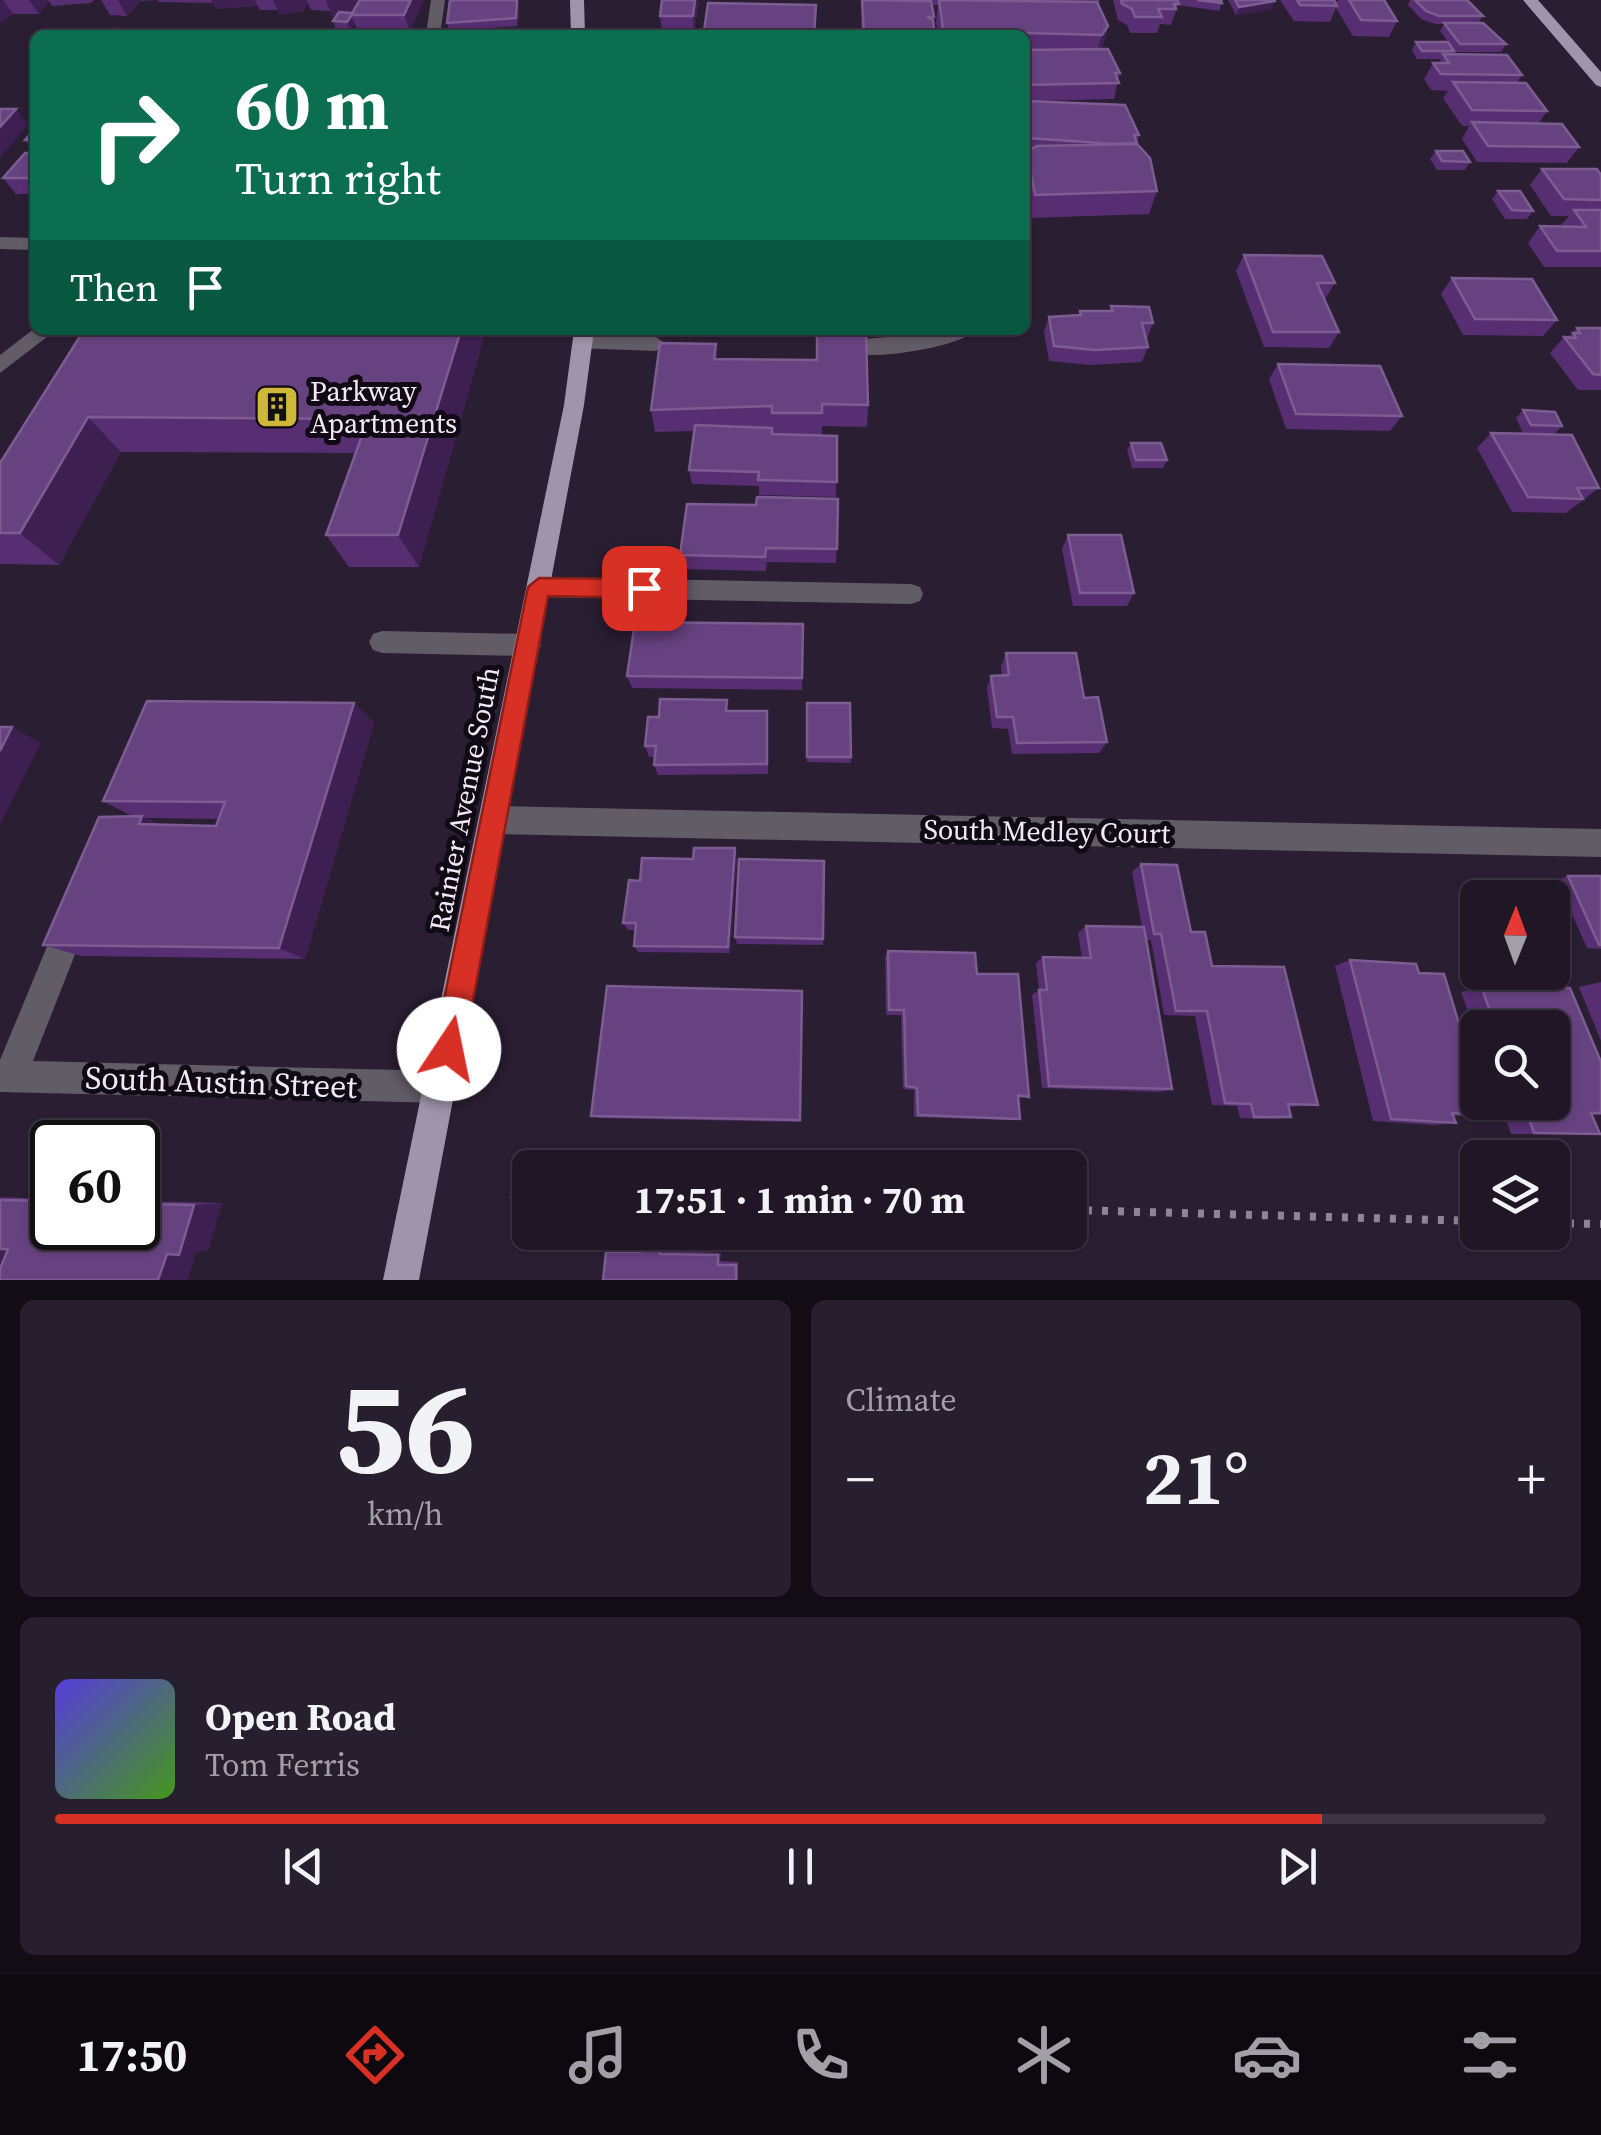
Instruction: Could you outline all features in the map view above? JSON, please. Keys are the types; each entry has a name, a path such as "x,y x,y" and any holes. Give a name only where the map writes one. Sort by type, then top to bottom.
{"main road":[{"path":"576,0 578,30"},
{"path":"1530,0 1601,82"},
{"name":"Rainier Avenue South","path":"401,1280 528,645 583,336"}],"street":[{"path":"434,30 438,0"},
{"path":"0,243 30,244"},
{"path":"0,366 40,335"},
{"path":"820,346 902,348 953,335"},
{"path":"583,336 656,344"},
{"path":"539,587 912,594"},
{"path":"382,642 528,645"},
{"name":"South Medley Court","path":"494,820 1601,843"},
{"path":"5,1076 87,888"},
{"name":"South Austin Street","path":"5,1076 442,1088"}],"path":[{"path":"1087,1210 1460,1221"},
{"path":"1570,1223 1601,1224"}],"building":[{"path":"360,0 411,0 404,15 351,15"},
{"path":"450,0 517,0 516,18 447,23"},
{"path":"662,0 695,0 693,16 660,16"},
{"path":"862,0 931,1 934,17 927,17 933,20 934,30 864,30"},
{"path":"939,0 1097,2 1108,26 1102,35 943,29"},
{"path":"1121,0 1177,0 1179,4 1174,4 1176,9 1158,9 1162,17 1135,17"},
{"path":"1235,0 1275,0 1275,1 1239,7"},
{"path":"1297,0 1334,0 1337,6 1300,5"},
{"path":"1349,0 1384,0 1397,21 1361,20"},
{"path":"1415,0 1467,0 1483,16 1439,16 1426,11"},
{"path":"708,3 816,5 814,30 704,30"},
{"path":"339,12 353,13 347,22 333,21"},
{"path":"1444,23 1483,23 1506,44 1460,44"},
{"path":"1416,42 1448,42 1454,51 1422,51"},
{"path":"1108,49 1120,73 1115,73 1119,83 1030,85 1030,50"},
{"path":"1443,54 1507,55 1522,75 1441,74 1433,63 1449,63"},
{"path":"1453,82 1526,83 1547,111 1472,110"},
{"path":"1030,101 1125,105 1139,135 1134,135 1137,143 1030,138"},
{"path":"0,109 16,109 0,127"},
{"path":"1472,122 1562,124 1579,147 1488,146"},
{"path":"1137,144 1150,158 1157,191 1035,195 1030,150 1037,146"},
{"path":"1436,151 1463,151 1470,162 1442,161"},
{"path":"25,153 30,153 30,178 3,178"},
{"path":"1542,169 1597,169 1601,175 1601,200 1564,199"},
{"path":"1498,191 1520,191 1533,211 1512,210"},
{"path":"1574,210 1601,210 1601,251 1557,251 1540,226 1586,227"},
{"path":"1244,255 1322,256 1335,283 1317,283 1339,332 1273,332"},
{"path":"1452,278 1532,279 1557,320 1475,319"},
{"path":"1111,306 1149,307 1153,323 1142,323 1148,347 1095,350 1054,346 1049,317 1081,315 1080,311 1113,311"},
{"path":"1577,328 1601,328 1601,375 1593,374 1564,337 1576,338 1573,333 1580,333"},
{"path":"81,335 459,335 398,535 326,535 368,419 88,417 20,533 0,533 0,463"},
{"path":"817,335 866,335 868,405 822,404 822,413 772,413 772,406 651,410 660,343 716,344 714,359 817,360"},
{"path":"1278,364 1380,366 1402,416 1296,414"},
{"path":"1523,410 1555,412 1562,426 1531,425"},
{"path":"695,425 772,428 772,434 837,436 837,482 758,480 759,472 689,470"},
{"path":"1491,433 1572,435 1599,488 1577,488 1583,499 1528,497"},
{"path":"1131,443 1161,443 1167,460 1136,460"},
{"path":"757,497 838,499 837,549 766,548 765,557 680,555 687,504 756,505"},
{"path":"1068,535 1121,535 1134,593 1080,593"},
{"path":"635,622 803,624 802,678 627,676"},
{"path":"1006,653 1076,653 1084,698 1098,697 1107,742 1017,743 1013,717 997,717 991,676 1009,675"},
{"path":"660,699 727,700 726,711 767,711 767,764 654,765 656,746 645,746 648,717 659,717"},
{"path":"147,701 354,703 279,948 43,945 99,817 142,816 139,824 216,826 225,802 103,801"},
{"path":"807,703 850,703 851,757 807,757"},
{"path":"0,727 12,727 0,751"},
{"path":"694,848 735,848 728,947 634,946 636,923 623,923 629,880 640,881 642,858 693,859"},
{"path":"739,859 824,861 823,939 735,937"},
{"path":"1141,864 1177,865 1191,932 1205,932 1212,966 1284,967 1318,1105 1288,1104 1291,1117 1254,1117 1251,1104 1225,1103 1207,1011 1176,1011 1161,934 1154,934"},
{"path":"1568,876 1601,876 1601,945 1599,945"},
{"path":"1086,926 1144,927 1172,1089 1049,1086 1039,990 1047,990 1043,957 1091,958"},
{"path":"888,951 975,953 977,974 1018,974 1029,1097 1018,1095 1020,1119 918,1115 917,1088 906,1086 904,1010 889,1010"},
{"path":"1350,960 1416,964 1419,973 1444,974 1460,1027 1460,1113 1452,1113 1456,1123 1391,1119"},
{"path":"607,986 802,991 800,1120 591,1116"},
{"path":"1570,988 1601,1062 1601,1113 1591,1113 1600,1134 1534,1133 1529,1120 1570,1120 1570,1010 1490,1010 1482,990"},
{"path":"0,1200 30,1201 30,1250 160,1250 160,1204 194,1205 179,1255 167,1254 158,1280 0,1280 8,1249 0,1249"},
{"path":"606,1252 718,1255 718,1265 736,1265 736,1280 603,1280"}],"place":[{"name":"Parkway Apartments","path":"277,407"}],"route":[{"path":"449,1049 539,587 644,588"}]}
